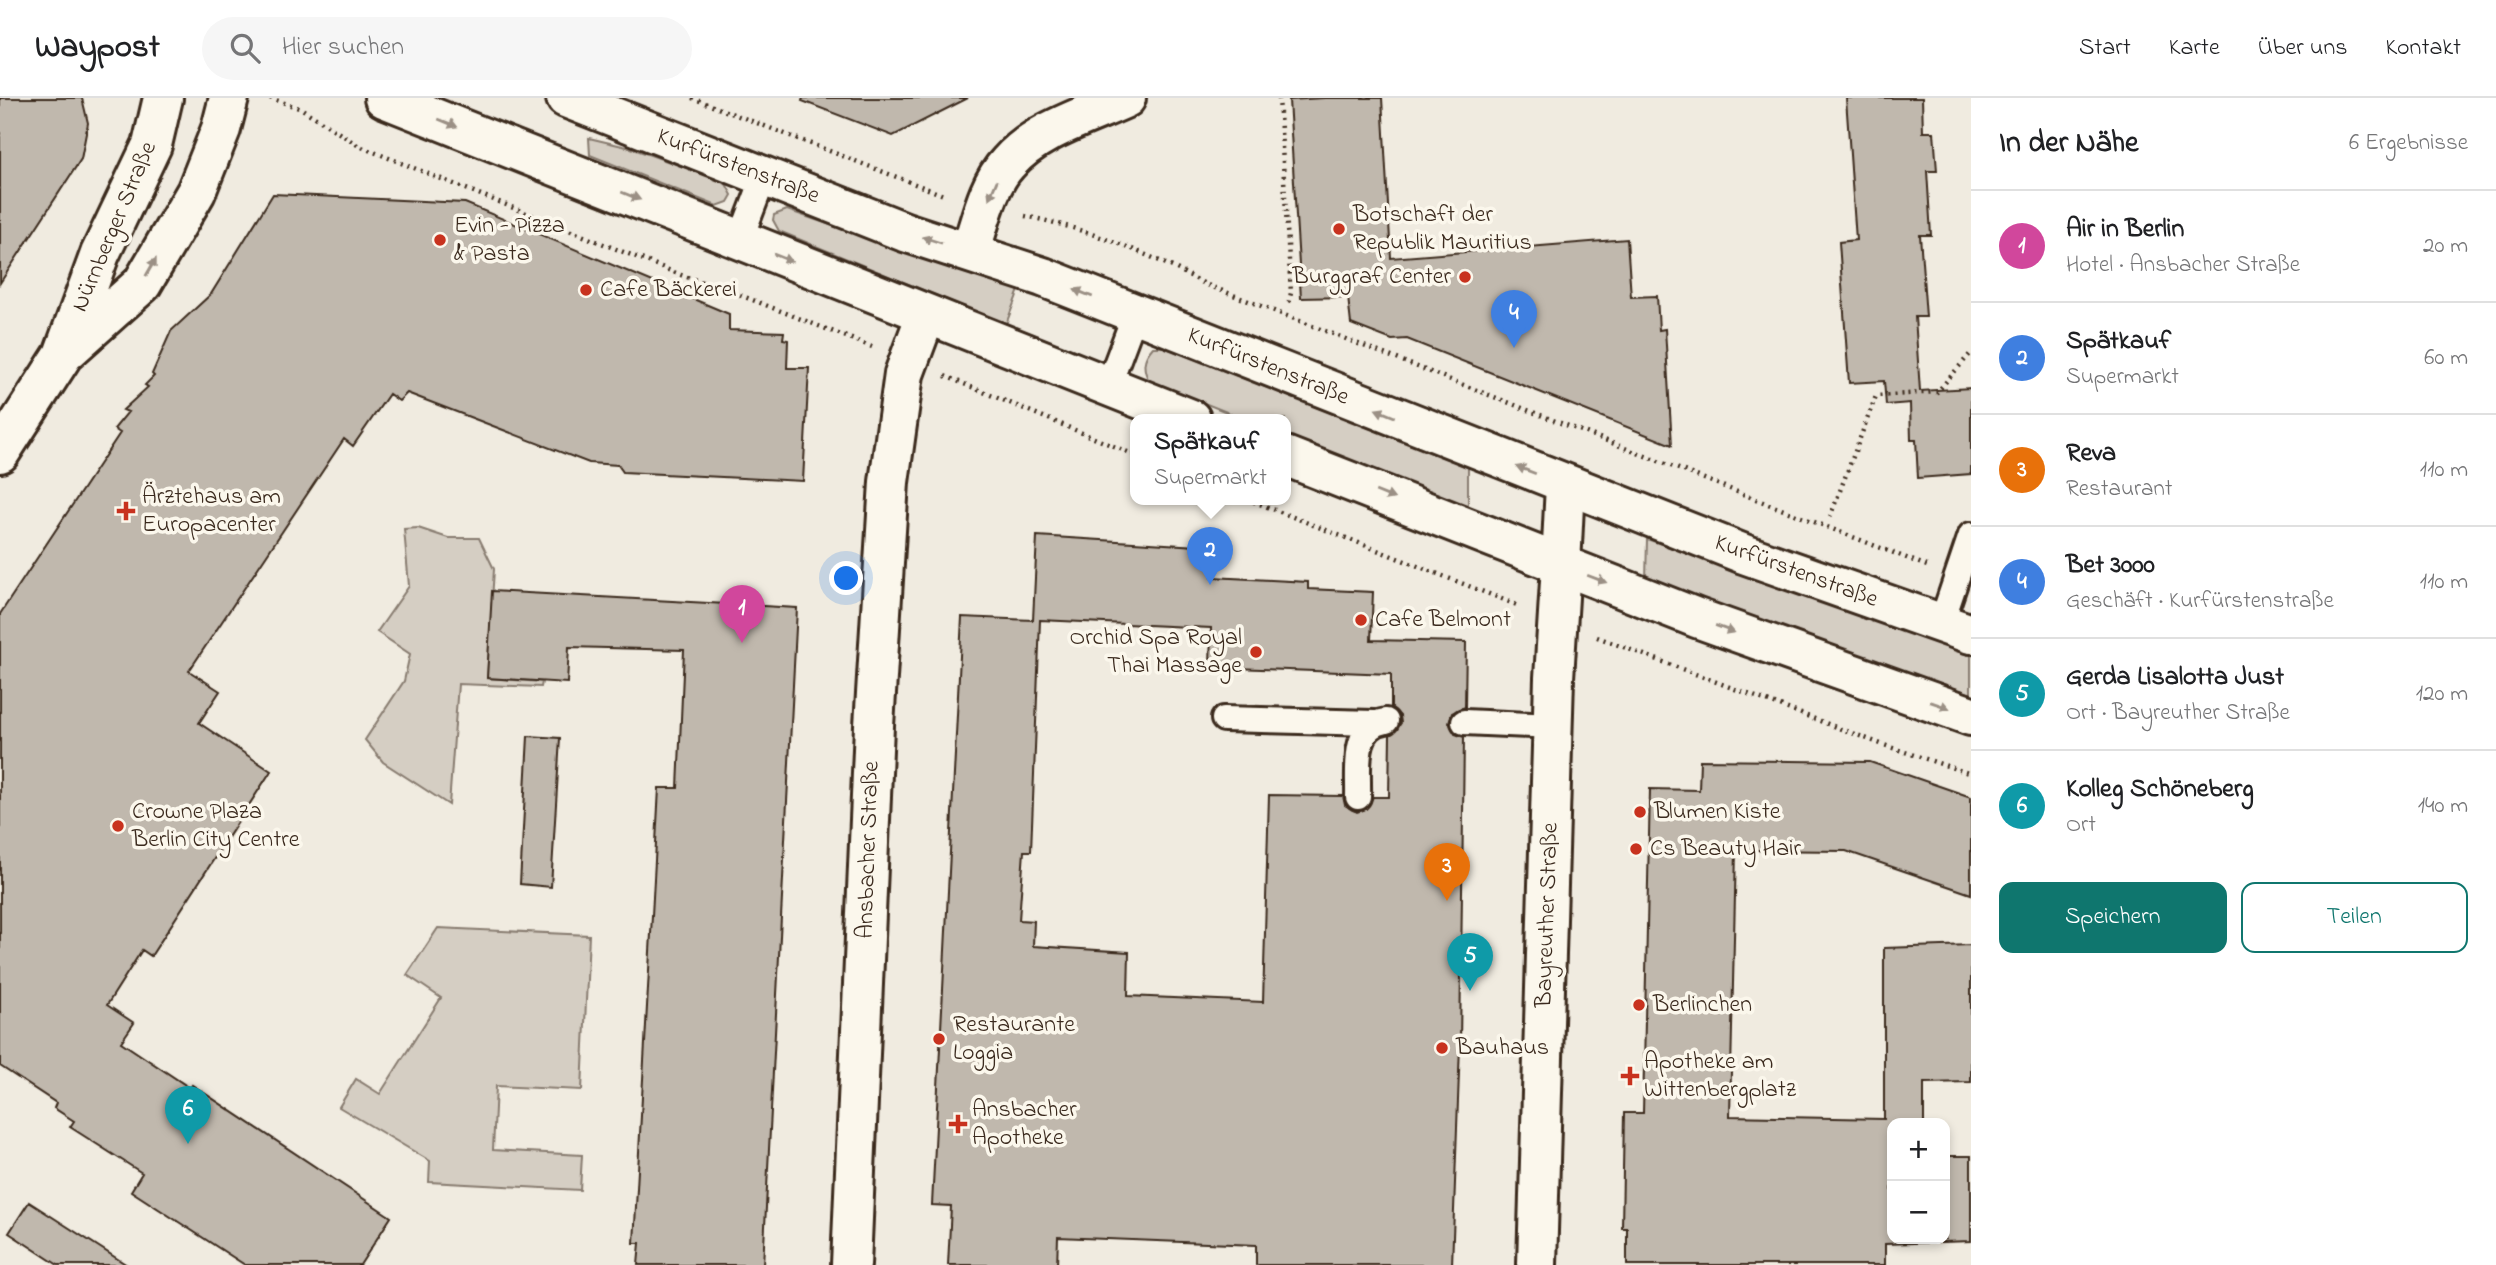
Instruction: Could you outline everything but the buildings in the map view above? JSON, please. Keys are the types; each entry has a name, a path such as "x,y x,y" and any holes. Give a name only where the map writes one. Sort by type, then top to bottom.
{"main road":[{"name":"Nürnberger Straße","path":"0,453 63,355 100,254 152,145 163,98"},
{"name":"Nürnberger Straße","path":"63,355 142,284 195,192 222,129 229,98"},
{"path":"384,98 1178,414"},
{"name":"Kurfürstenstraße","path":"566,98 905,232 970,252 1135,314 1744,554 1956,629"},
{"path":"970,252 992,189 1007,163 1035,139 1126,98"},
{"name":"Ansbacher Straße","path":"852,1265 874,726 889,482 904,374 926,315"},
{"path":"1291,458 1709,623 1971,716"},
{"name":"Bayreuther Straße","path":"1537,1265 1553,726 1565,485"}],"lane":[{"path":"740,240 764,177"},
{"path":"1108,386 1135,314"},
{"path":"1956,629 1958,576 1971,535"},
{"path":"1224,719 1382,722 1363,734 1359,748 1358,797"},
{"path":"1464,722 1553,726"}],"path":[{"path":"268,98 302,109 359,146 681,275 857,341"},
{"path":"692,98 949,198"},
{"path":"1279,98 1291,293 1287,306"},
{"path":"1014,214 1086,232 1178,269 1205,284 1761,503 1958,576"},
{"path":"1830,517 1876,396 1937,392 1971,353"},
{"path":"948,377 1130,453"},
{"path":"1262,505 1520,606"},
{"path":"1608,641 1881,744 1971,774"}],"shaded area":[{"path":"589,138 631,148 725,182 732,195 728,202 717,206 590,155"},
{"path":"787,210 1019,290 1006,324 779,231 773,220 774,215"},
{"path":"1153,347 1164,347 1468,467 1468,507 1291,437 1291,414 1232,414 1149,381 1145,372 1147,355"},
{"path":"418,528 448,538 479,538 494,569 487,678 542,682 541,687 458,684 449,805 383,762 365,740 404,681 410,654 377,632 409,586 404,529"},
{"path":"1647,539 1971,654 1971,694 1646,580"},
{"path":"438,928 589,935 582,1090 496,1086 493,1150 582,1155 580,1190 429,1182 430,1161 339,1107 356,1079 380,1094 441,998 407,975"}],"place":[{"name":"Botschaft der Republik Mauritius","path":"1339,229"},
{"name":"Evin - Pizza & Pasta","path":"440,240"},
{"name":"Burggraf Center","path":"1465,277"},
{"name":"Cafe Bäckerei","path":"586,290"},
{"name":"Bet 3000","path":"1514,348"},
{"name":"Ärztehaus am Europacenter","path":"126,511"},
{"name":"Spätkauf","path":"1210,585"},
{"name":"Cafe Belmont","path":"1361,620"},
{"name":"Air in Berlin","path":"742,643"},
{"name":"Orchid Spa Royal Thai Massage","path":"1256,652"},
{"name":"Blumen Kiste","path":"1640,812"},
{"name":"Crowne Plaza Berlin City Centre","path":"118,826"},
{"name":"Cs Beauty Hair","path":"1636,849"},
{"name":"Reva","path":"1447,901"},
{"name":"Gerda Lisalotta Just","path":"1470,991"},
{"name":"Berlinchen","path":"1639,1005"},
{"name":"Restaurante Loggia","path":"939,1039"},
{"name":"Bauhaus","path":"1442,1048"},
{"name":"Apotheke am Wittenbergplatz","path":"1630,1076"},
{"name":"Ansbacher Apotheke","path":"958,1124"},
{"name":"Kolleg Schöneberg","path":"188,1144"}]}
